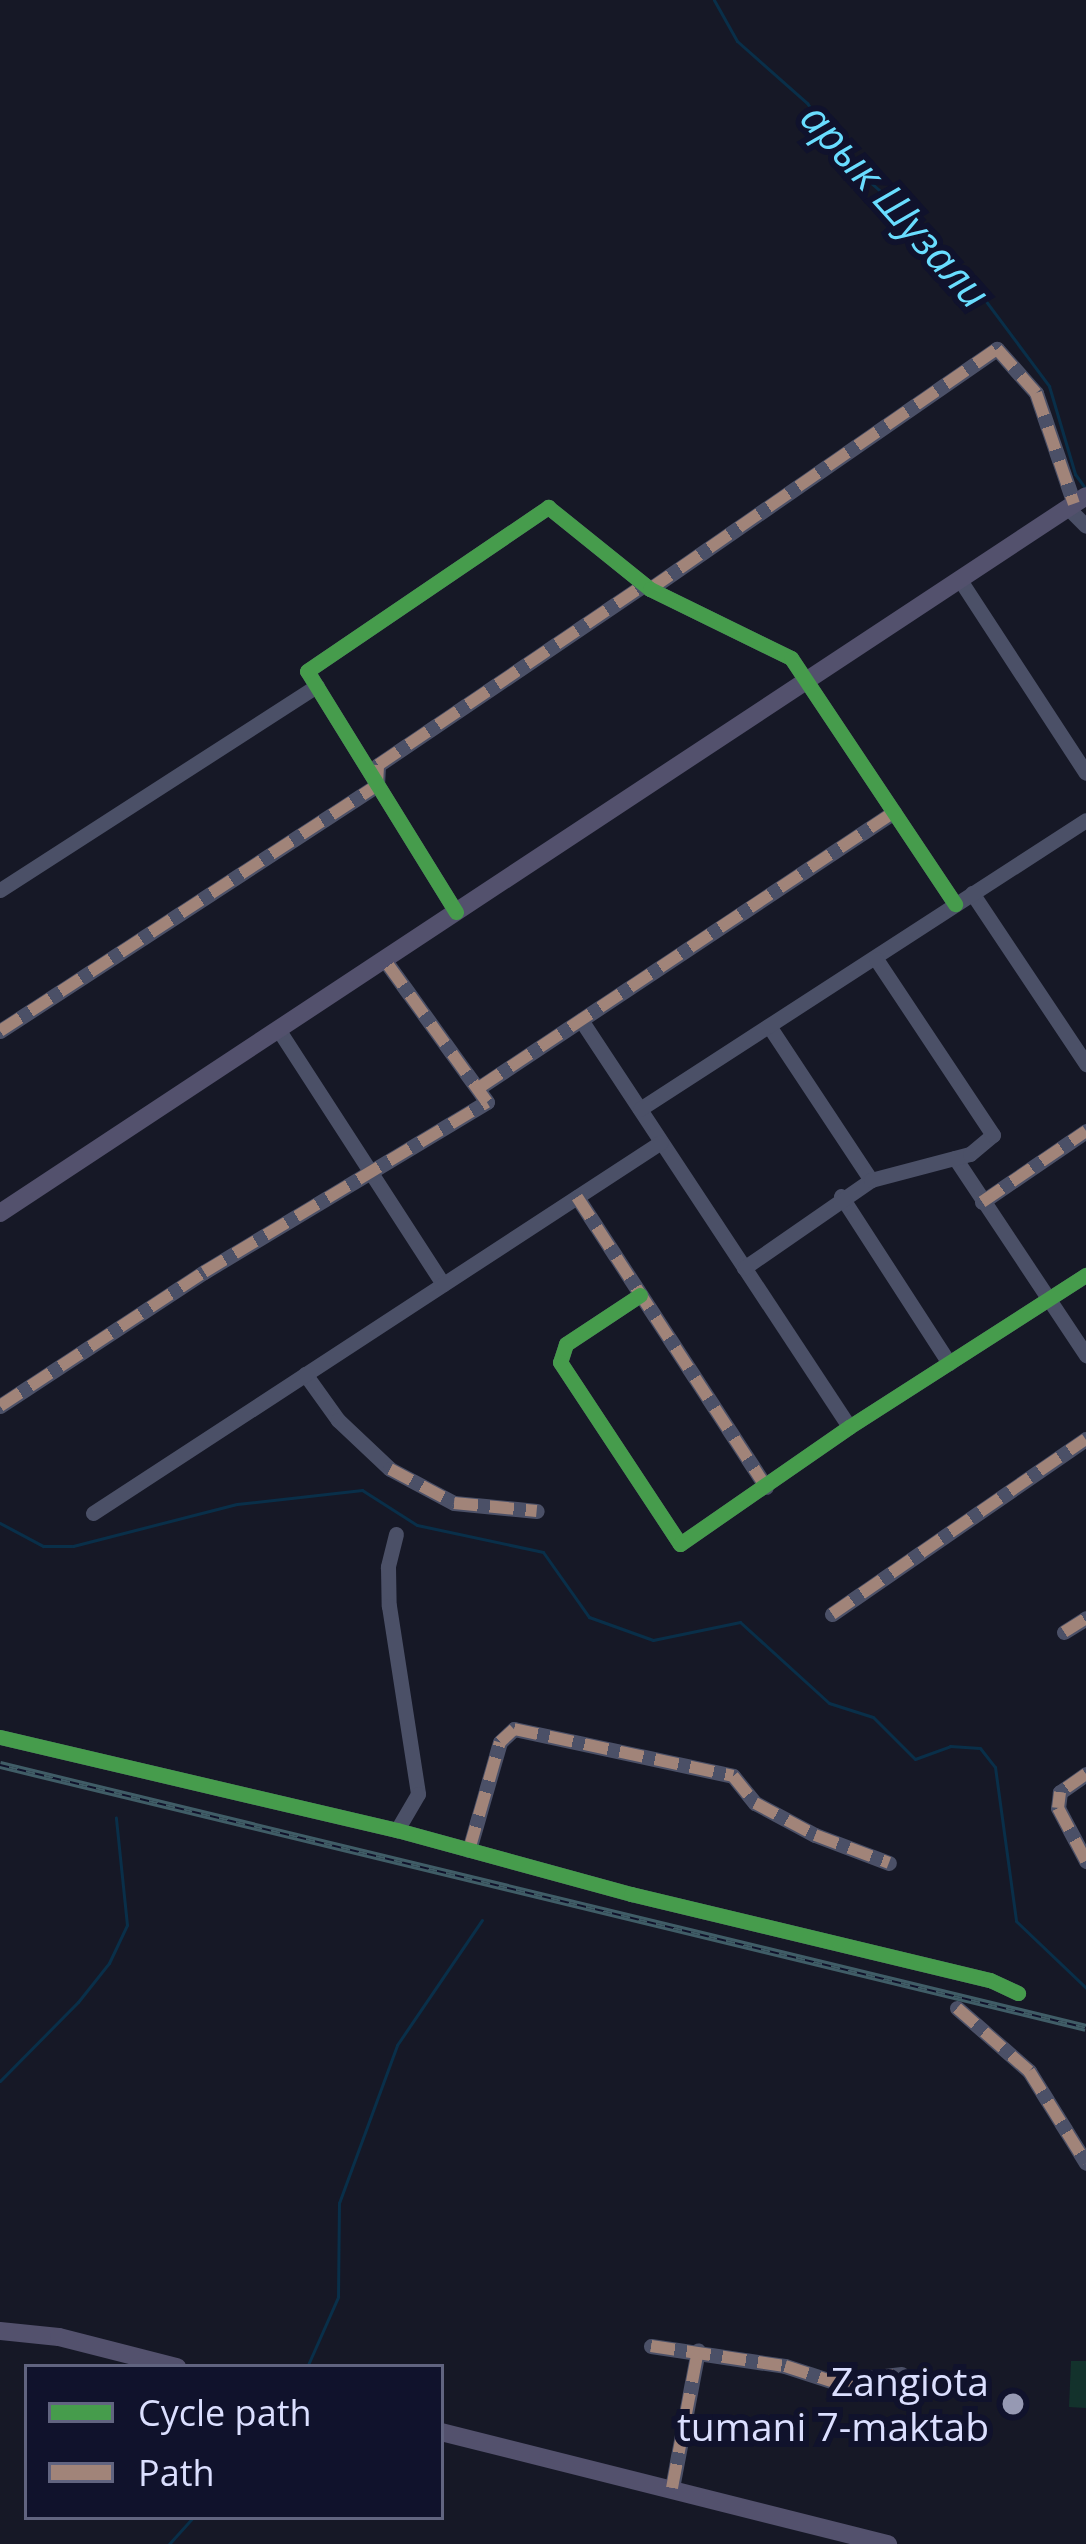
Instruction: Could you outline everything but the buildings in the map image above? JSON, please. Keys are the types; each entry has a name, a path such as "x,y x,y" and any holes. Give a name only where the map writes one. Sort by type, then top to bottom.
{"main road":[{"path":"0,1214 1077,502"},
{"path":"0,2331 59,2337 165,2364"},
{"path":"444,2433 888,2544"}],"street":[{"path":"377,785 377,765 997,349 1036,393 1086,526"},
{"path":"456,912 308,671 548,507 647,587 791,658 955,904"},
{"path":"960,580 1086,773"},
{"path":"0,890 317,686"},
{"path":"0,1031 377,785"},
{"path":"480,1087 894,812"},
{"path":"640,1109 1086,820"},
{"path":"971,893 1086,1064"},
{"path":"0,1406 204,1272 488,1102 384,959"},
{"path":"744,1268 841,1196 871,1180 970,1154 993,1135 876,959"},
{"path":"581,1020 849,1427"},
{"path":"770,1026 871,1180"},
{"path":"278,1029 443,1284"},
{"path":"982,1202 1086,1131"},
{"path":"93,1513 662,1142"},
{"path":"955,1158 1086,1355"},
{"path":"841,1196 949,1363"},
{"path":"577,1197 766,1487"},
{"path":"640,1295 566,1344 560,1362 680,1544 849,1427 1086,1275"},
{"path":"305,1374 338,1420 390,1469 454,1503 537,1511"},
{"path":"832,1614 1086,1439"},
{"path":"396,1534 388,1567 389,1606 418,1789 397,1830"},
{"path":"1064,1633 1086,1618"},
{"path":"469,1850 500,1742 514,1729 733,1776 755,1803 815,1835 889,1863"},
{"path":"0,1737 397,1830 947,1974 990,1980 1018,1993"},
{"path":"1086,1774 1060,1792 1058,1808 1086,1861"},
{"path":"957,2008 1029,2071 1086,2163"},
{"path":"651,2346 785,2366 834,2382 902,2374"},
{"path":"672,2488 698,2350"}],"green space":[{"path":"1071,2361 1086,2361 1086,2408 1069,2407"}],"waterway":[{"name":"арык Шузали","path":"714,0 737,41 807,103 852,166 950,253 1049,386 1075,474 1085,488"},
{"path":"0,1523 43,1546 73,1546 237,1504 362,1490 417,1525 543,1552 589,1617 653,1640 740,1622 829,1703 873,1717 915,1759 950,1746 980,1748 995,1767 1016,1921 1086,1988"},
{"path":"0,2081 78,2002 109,1963 127,1925 116,1818"},
{"path":"308,2364 338,2297 339,2203 397,2045 482,1920"},
{"path":"169,2544 190,2520"}],"railway":[{"path":"0,1765 1086,2028"}],"marked path":[{"path":"650,589 997,349 1036,393 1074,504"},
{"path":"0,1031 377,785 378,765 644,585"},
{"path":"480,1087 894,812"},
{"path":"0,1406 204,1272 487,1102 384,959"},
{"path":"982,1202 1086,1131"},
{"path":"577,1197 766,1487"},
{"path":"832,1614 1086,1439"},
{"path":"390,1469 454,1503 537,1511"},
{"path":"1064,1632 1086,1618"},
{"path":"469,1850 500,1742 514,1729 733,1776 755,1803 815,1835 889,1863"},
{"path":"1086,1774 1060,1792 1058,1808 1086,1861"},
{"path":"957,2008 1029,2071 1086,2163"},
{"path":"651,2346 785,2366 834,2382 902,2374"},
{"path":"672,2488 698,2350"}],"cycle path":[{"path":"456,912 307,671 548,507 650,589 791,658 955,904"},
{"path":"640,1295 566,1344 560,1362 680,1544 849,1427 1086,1275"},
{"path":"0,1737 397,1830 631,1894 990,1980 1018,1993"}],"place":[{"name":"Zangiota tumani 7-maktab","path":"1013,2404"}]}
